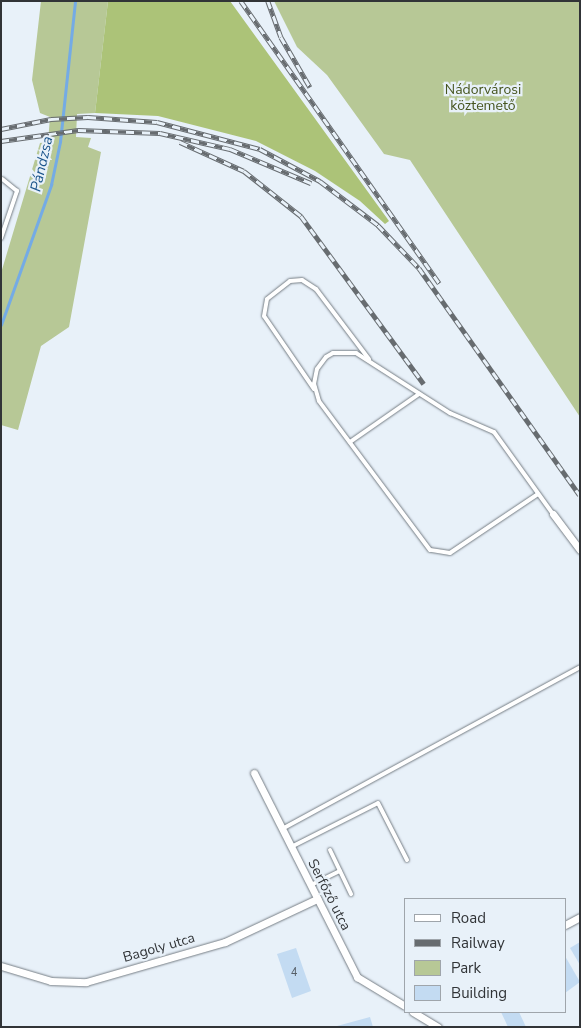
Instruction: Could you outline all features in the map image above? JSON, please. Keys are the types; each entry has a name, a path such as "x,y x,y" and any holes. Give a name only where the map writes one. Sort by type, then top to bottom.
{"street":[{"path":"553,514 580,550"},
{"name":"Serfőző utca","path":"254,773 357,976 404,1005"},
{"name":"Bagoly utca","path":"1,966 51,981 86,982 225,942 317,900"},
{"path":"566,924 580,917"},
{"path":"417,1013 438,1027"}],"lane":[{"path":"1,238 17,191 2,179"},
{"path":"371,363 316,289 302,280 290,281 268,299 264,316 350,442 430,550 436,553 450,553 538,494"},
{"path":"315,392 314,377 326,357 349,351 450,414 494,432 553,514"},
{"path":"350,442 419,394"},
{"path":"282,829 580,667"},
{"path":"291,848 378,803 407,860"},
{"path":"330,850 351,894"},
{"path":"310,885 340,871"}],"green space":[{"path":"41,1 108,1 95,113 77,114 76,137 91,138 88,147 101,152 69,327 41,346 18,430 1,425 1,273 40,143 48,142 50,117 40,113 32,80"},
{"path":"108,1 230,1 389,221 385,224 360,201 315,171 256,141 158,116 95,113"},
{"name":"Nádorvárosi köztemető","path":"274,1 580,1 580,417 410,160 384,154 327,75 297,47"}],"building":[{"path":"580,942 580,965 570,948"},
{"path":"296,948 311,991 292,998 277,954"},
{"path":"566,958 580,982 566,992"},
{"path":"501,1013 519,1013 526,1027 508,1027"},
{"path":"370,1017 373,1027 337,1027 337,1026"}],"waterway":[{"name":"Pándzsa","path":"1,325 51,185 60,142 75,1"}],"railway":[{"path":"241,1 439,283"},
{"path":"268,1 281,37 310,87"},
{"path":"1,129 51,119 88,117 157,122 260,149 320,181 378,225 419,268 580,495"},
{"path":"1,141 78,130 160,133 230,149 311,183"},
{"path":"180,142 244,171 301,216 424,384"}]}
